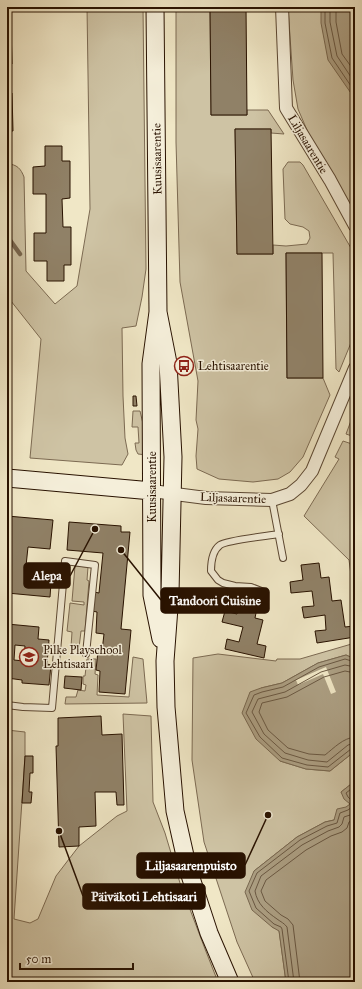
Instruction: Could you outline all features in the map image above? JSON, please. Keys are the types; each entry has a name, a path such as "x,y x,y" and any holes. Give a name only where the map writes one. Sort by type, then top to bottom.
{"main road":[{"name":"Kuusisaarentie","path":"155,7 158,312 151,364 152,595 165,661"},
{"name":"Kuusisaarentie","path":"158,312 168,363 172,457 170,594 165,661 166,707 175,811 188,869 210,933 230,982"},
{"path":"7,478 152,491"}],"street":[{"name":"Liljasaarentie","path":"282,7 286,108 330,180 355,226"},
{"name":"Liljasaarentie","path":"152,491 206,498 272,500 290,494 302,485 312,471 355,368"}],"lane":[{"path":"272,500 283,558"},
{"path":"264,592 251,587 235,586 223,583 211,572 211,561 213,554 220,545 279,534"},
{"path":"7,705 52,708 65,561 95,564 86,654"}],"shaded area":[{"path":"87,7 143,7 146,269 136,326 122,328 125,438 128,454 122,465 30,458 41,339 7,296 7,164 18,168 24,177 26,271 55,304 77,286 90,209"},
{"path":"176,7 210,7 211,115 247,115 247,110 268,110 284,134 271,133 271,129 235,129 237,254 273,254 273,245 286,246 307,244 310,238 309,231 303,227 290,224 285,219 283,169 288,162 300,162 355,255 355,333 339,372 336,369 333,253 286,253 287,378 323,378 330,395 303,457 290,472 278,479 253,482 219,479 197,469 196,456 198,429 196,420 198,381 180,282 176,142"},
{"path":"288,7 355,7 355,213 310,137 298,109 293,80"},
{"path":"355,410 355,437 346,434"},
{"path":"133,411 140,411 147,441 147,455 138,454 136,450 135,443 139,443 138,427 132,427"},
{"path":"343,441 355,445 355,605 349,560 304,516 339,459 335,457"},
{"path":"75,566 88,567 87,580 89,581 85,631 81,631 79,648 71,647 72,632 67,631 70,603 84,605 84,602 72,601"},
{"path":"355,643 355,659 346,655 318,663 282,683 261,688 280,761 306,769 330,771 355,751 355,781 341,792 350,804 334,820 325,822 297,837 254,871 272,927 279,930 286,982 255,982 237,942 204,842 192,760 193,658 218,654 276,661 277,659 300,659"},
{"path":"133,657 143,659 147,703 65,704 66,697 76,697 78,690 85,691 86,685 83,684 83,676 85,676 87,659 96,659 95,674 98,675 97,695 129,697"},
{"path":"123,714 151,716 153,802 165,833 180,883 218,982 7,982 7,730 25,732 25,756 14,919 30,923 38,919 56,876 79,846 117,816 127,811"}],"water":[{"path":"321,7 355,7 355,99 328,60 321,23"},
{"path":"346,655 355,659 355,751 330,771 306,769 280,761 256,739 242,713 250,692 282,683 318,663"},
{"path":"355,781 355,982 286,982 279,931 252,910 245,892 254,871 297,837 325,822 334,820 337,809 346,807 350,804 344,799 341,792"}],"pier":[{"path":"326,667 336,692 331,694 323,674 298,685 296,680"}],"building":[{"path":"45,7 61,7 61,11 45,11"},
{"path":"210,7 246,7 247,115 211,115"},
{"path":"7,26 11,26 12,64 7,64"},
{"path":"7,93 12,93 13,131 7,131"},
{"path":"235,129 271,129 273,254 237,254"},
{"path":"45,146 62,146 62,161 70,161 70,198 62,199 63,227 71,227 71,265 64,265 64,281 47,281 47,261 34,261 34,233 46,233 46,194 33,194 33,167 45,166"},
{"path":"286,253 322,253 323,378 287,378"},
{"path":"184,360 187,360 187,370 184,370"},
{"path":"133,396 136,396 137,406 133,406"},
{"path":"7,516 53,520 50,549 28,547 26,566 52,569 50,597 7,593"},
{"path":"69,522 121,526 121,532 130,532 121,629 131,630 125,694 99,692 100,671 96,670 98,651 102,651 104,634 96,633 97,612 92,611 94,592 99,593 103,553 67,550"},
{"path":"319,563 321,578 329,577 332,601 341,600 345,627 354,626 355,637 317,643 315,631 326,630 325,615 304,618 302,607 314,606 312,591 291,593 290,582 303,580 301,565"},
{"path":"240,599 258,603 255,618 263,620 257,644 266,646 264,658 225,649 227,639 239,642 243,627 222,622 225,611 237,614"},
{"name":"Pilke Playschool Lehtisaari","path":"7,624 39,627 38,639 49,640 47,664 51,665 49,685 22,683 22,680 7,678","holes":["15,645 25,646 24,661 14,660"]},
{"path":"65,676 82,677 81,690 64,688"},
{"path":"101,716 102,735 122,734 124,805 117,805 116,792 95,792 96,826 79,827 79,846 59,847 56,746 58,746 58,718"},
{"path":"25,756 33,756 33,773 30,773 29,792 32,792 31,803 22,803"}],"waterway":[{"path":"7,236 20,254"}],"place":[{"name":"Lehtisaarentie","path":"184,366"},
{"name":"Alepa","path":"95,529"},
{"name":"Tandoori Cuisine","path":"121,550"},
{"name":"Pilke Playschool Lehtisaari","path":"29,657"},
{"name":"Liljasaarenpuisto","path":"268,815"},
{"name":"Päiväkoti Lehtisaari","path":"59,831"}]}
